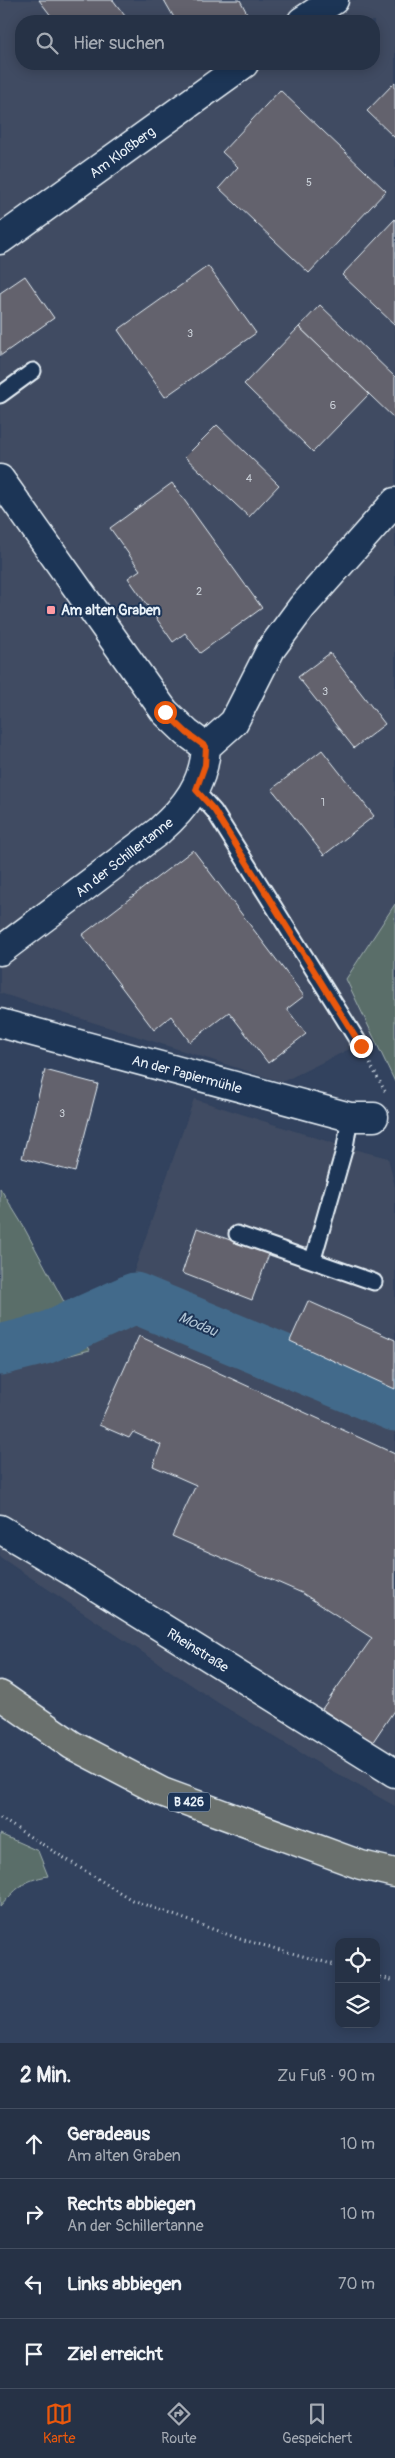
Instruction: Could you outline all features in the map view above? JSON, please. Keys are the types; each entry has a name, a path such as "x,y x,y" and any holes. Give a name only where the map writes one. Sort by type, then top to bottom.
{"main road":[{"name":"B 426","path":"0,1695 72,1745 162,1792 352,1862 395,1873"}],"street":[{"path":"311,15 334,0"},
{"name":"Am Kloßberg","path":"0,240 236,70"},
{"path":"0,479 165,712 187,733 206,747 234,722 270,649 302,607 395,502"},
{"name":"An der Schillertanne","path":"0,951 159,831 180,812 196,790 205,765 206,747"},
{"name":"An der Papiermühle","path":"0,1023 370,1109"},
{"name":"Rheinstraße","path":"0,1529 76,1574 395,1773"}],"lane":[{"path":"0,395 33,371"},
{"path":"196,790 214,810 361,1046"},
{"path":"313,1259 345,1146 370,1109"},
{"path":"237,1234 313,1259 374,1282"}],"path":[{"path":"361,1046 370,1109"},
{"path":"0,1818 132,1900 240,1939 335,1965"},
{"path":"380,1977 395,1981"}],"shaded area":[{"path":"0,0 395,0 395,904 346,979 374,1037 282,1082 0,993"},
{"path":"194,1099 345,1147 388,1158 395,1187 395,1806 318,1763 220,1704 0,1557 0,1332 133,1274"}],"green space":[{"path":"395,904 395,1082 346,979"},
{"path":"0,1188 21,1222 90,1350 0,1373"},
{"path":"0,1834 38,1851 48,1876 32,1880 21,1886 0,1907"}],"building":[{"path":"39,0 113,0 124,15 50,15"},
{"path":"164,0 240,0 248,15 173,15"},
{"path":"395,82 395,138 367,111"},
{"path":"280,90 386,191 309,273 219,188 238,167 222,152"},
{"path":"395,219 395,325 342,275"},
{"path":"208,266 256,333 165,397 118,330"},
{"path":"25,276 54,318 0,356 0,293"},
{"path":"320,305 395,377 395,419 299,327"},
{"path":"299,327 369,394 313,452 244,384"},
{"path":"217,425 279,485 249,517 185,457"},
{"path":"172,483 262,608 200,653 185,633 173,642 128,578 140,570 110,528"},
{"path":"330,653 385,724 354,748 298,677"},
{"path":"322,750 374,816 324,855 272,789"},
{"path":"193,850 304,996 287,1009 306,1034 268,1063 229,1012 190,1042 171,1016 154,1030 82,935"},
{"path":"45,1070 98,1084 75,1172 22,1158"},
{"path":"197,1228 269,1254 252,1300 182,1273"},
{"path":"308,1301 395,1340 395,1389 290,1341"},
{"path":"139,1336 395,1454 395,1709 372,1743 322,1709 372,1638 302,1593 172,1536 196,1485 153,1466 161,1445 133,1432 129,1438 99,1425"}],"waterway":[{"name":"Modau","path":"0,1350 44,1339 135,1298 395,1406"}],"place":[{"name":"Am alten Graben","path":"51,610"}],"route":[{"path":"165,712 187,733 206,747 205,765 196,790 214,810 361,1046"}]}
